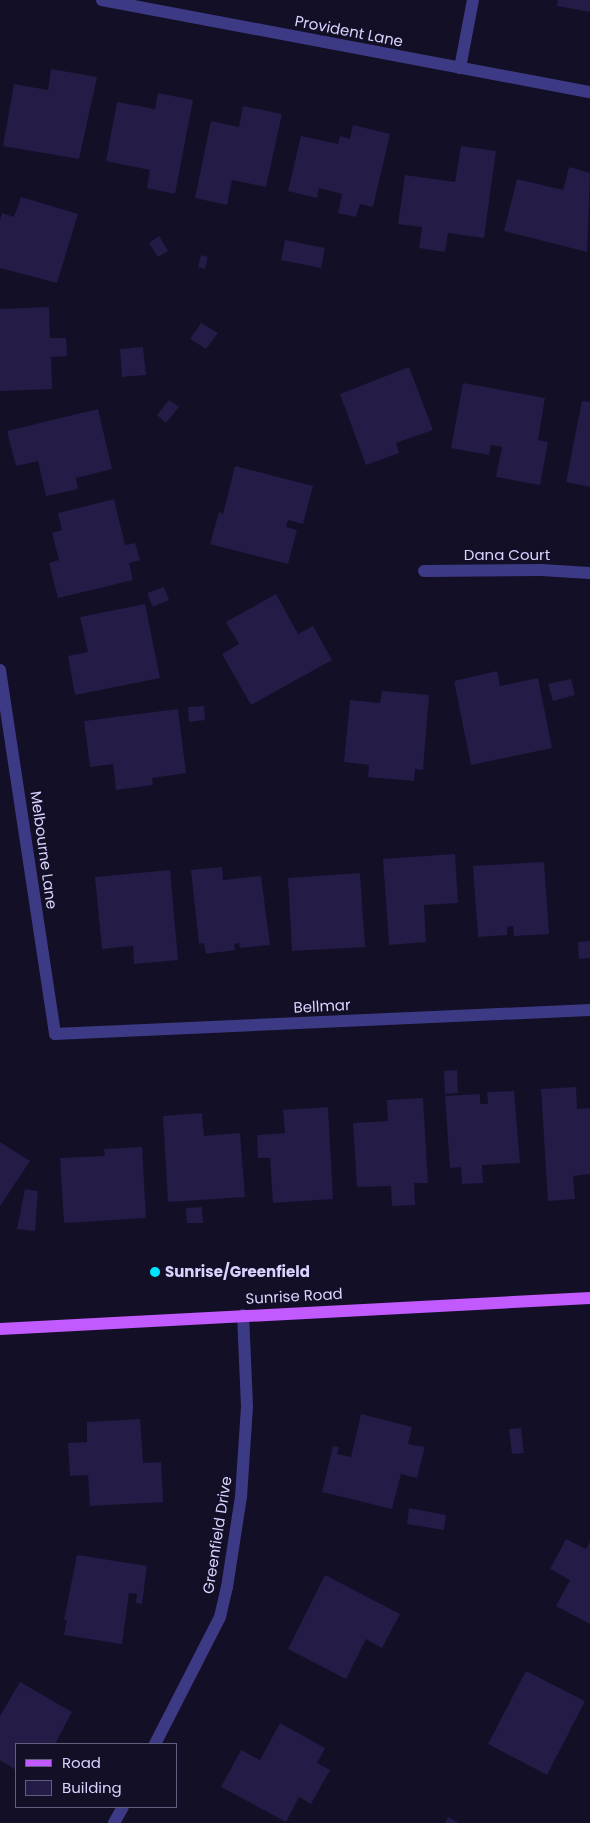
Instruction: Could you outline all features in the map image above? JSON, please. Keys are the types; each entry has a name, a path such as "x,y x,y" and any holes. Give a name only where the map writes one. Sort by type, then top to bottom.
{"main road":[{"name":"Sunrise Road","path":"0,1329 590,1298"}],"street":[{"name":"Provident Lane","path":"102,0 590,92"},
{"path":"460,68 473,0"},
{"name":"Dana Court","path":"424,571 541,570 590,574"},
{"name":"Melbourne Lane","path":"0,670 55,1034"},
{"name":"Bellmar","path":"55,1034 590,1010"},
{"name":"Greenfield Drive","path":"155,1743 220,1617 227,1587 241,1497 246,1424 243,1315"},
{"path":"114,1823 122,1808"}],"building":[{"path":"558,0 590,0 590,12 557,6"},
{"path":"51,69 97,77 79,159 3,146 14,84 48,90"},
{"path":"158,93 193,100 175,194 147,188 150,170 106,161 117,102 155,109"},
{"path":"243,106 282,114 266,187 232,180 227,205 195,198 211,121 239,127"},
{"path":"353,125 390,134 373,207 360,204 356,217 338,213 342,194 319,188 317,198 288,191 301,136 338,144 340,136 350,139"},
{"path":"461,146 496,151 484,238 448,233 445,252 419,248 422,227 398,224 405,175 455,182"},
{"path":"569,167 590,173 587,252 504,231 517,179 563,190"},
{"path":"21,197 78,214 57,283 0,268 0,220 2,213 14,217"},
{"path":"159,236 168,251 158,257 149,243"},
{"path":"285,240 325,248 321,268 281,260"},
{"path":"201,255 208,257 205,269 198,267"},
{"path":"49,307 50,338 66,338 67,356 51,357 52,389 0,391 0,309"},
{"path":"201,323 218,333 206,349 190,339"},
{"path":"143,347 146,375 122,377 120,349"},
{"path":"409,367 433,430 396,443 399,453 366,465 340,394"},
{"path":"463,383 545,398 538,440 548,442 540,485 496,477 502,447 491,445 489,455 451,448"},
{"path":"169,400 179,407 166,423 157,415"},
{"path":"582,401 590,402 590,487 566,482"},
{"path":"98,409 112,469 76,478 78,489 46,496 38,461 16,466 7,431"},
{"path":"235,466 313,486 303,524 288,520 286,527 297,530 288,564 210,544 219,512 223,514"},
{"path":"114,499 125,545 135,543 140,560 129,563 133,580 58,598 49,563 59,560 52,533 62,530 58,513"},
{"path":"164,587 169,600 153,607 147,593"},
{"path":"276,594 298,634 313,626 332,660 251,705 222,654 239,644 226,622"},
{"path":"145,604 160,678 75,695 68,656 88,652 80,617"},
{"path":"497,671 500,686 538,678 552,748 471,765 454,681"},
{"path":"571,679 575,695 553,701 548,684"},
{"path":"382,691 429,695 423,770 415,769 414,781 368,777 369,765 344,762 350,700 380,703"},
{"path":"204,706 205,720 189,722 188,707"},
{"path":"178,709 186,773 152,778 153,785 116,790 113,764 90,767 84,721"},
{"path":"455,854 458,903 424,905 426,942 389,945 383,859"},
{"path":"544,862 549,934 514,936 513,926 507,927 507,935 478,937 473,866"},
{"path":"222,867 223,880 261,876 270,945 240,948 239,943 234,944 235,950 206,954 204,943 199,944 191,870"},
{"path":"170,870 178,960 134,964 133,946 102,949 95,877"},
{"path":"360,873 365,947 292,951 288,878"},
{"path":"590,941 590,958 579,959 578,942"},
{"path":"457,1070 458,1093 445,1094 444,1071"},
{"path":"576,1087 577,1109 590,1108 590,1174 573,1176 575,1199 548,1201 541,1089"},
{"path":"514,1091 520,1163 482,1165 483,1183 462,1184 461,1167 450,1168 445,1096 480,1094 480,1104 488,1104 487,1092"},
{"path":"423,1098 428,1183 414,1183 415,1205 392,1206 391,1186 357,1187 353,1123 388,1121 387,1100"},
{"path":"328,1107 333,1199 273,1203 270,1158 258,1158 257,1135 285,1133 283,1110"},
{"path":"202,1113 204,1136 240,1133 245,1197 168,1202 163,1116"},
{"path":"0,1142 30,1161 0,1206"},
{"path":"142,1147 146,1218 64,1223 60,1158 105,1156 104,1149"},
{"path":"25,1189 38,1191 35,1231 17,1229"},
{"path":"202,1207 203,1223 187,1223 186,1208"},
{"path":"361,1414 412,1427 408,1444 425,1447 417,1478 401,1474 392,1509 322,1492 333,1446 339,1447 337,1454 351,1457"},
{"path":"140,1419 143,1463 161,1462 163,1502 90,1506 88,1475 70,1476 68,1443 87,1442 87,1422"},
{"path":"521,1428 524,1453 512,1454 509,1429"},
{"path":"409,1508 446,1515 444,1530 407,1524"},
{"path":"566,1539 586,1549 590,1541 590,1624 556,1606 570,1580 550,1569"},
{"path":"77,1555 147,1566 142,1604 136,1603 137,1594 129,1593 122,1644 64,1635 67,1620 64,1620"},
{"path":"325,1575 400,1614 382,1648 366,1639 346,1679 288,1649"},
{"path":"526,1671 585,1701 547,1775 488,1744"},
{"path":"20,1682 72,1712 56,1743 15,1743 15,1769 0,1760 0,1716"},
{"path":"280,1723 325,1748 317,1763 330,1770 311,1804 299,1797 286,1822 221,1787 241,1750 260,1760"},
{"path":"448,1817 459,1823 445,1823"}],"place":[{"name":"Sunrise/Greenfield","path":"155,1272"}]}
